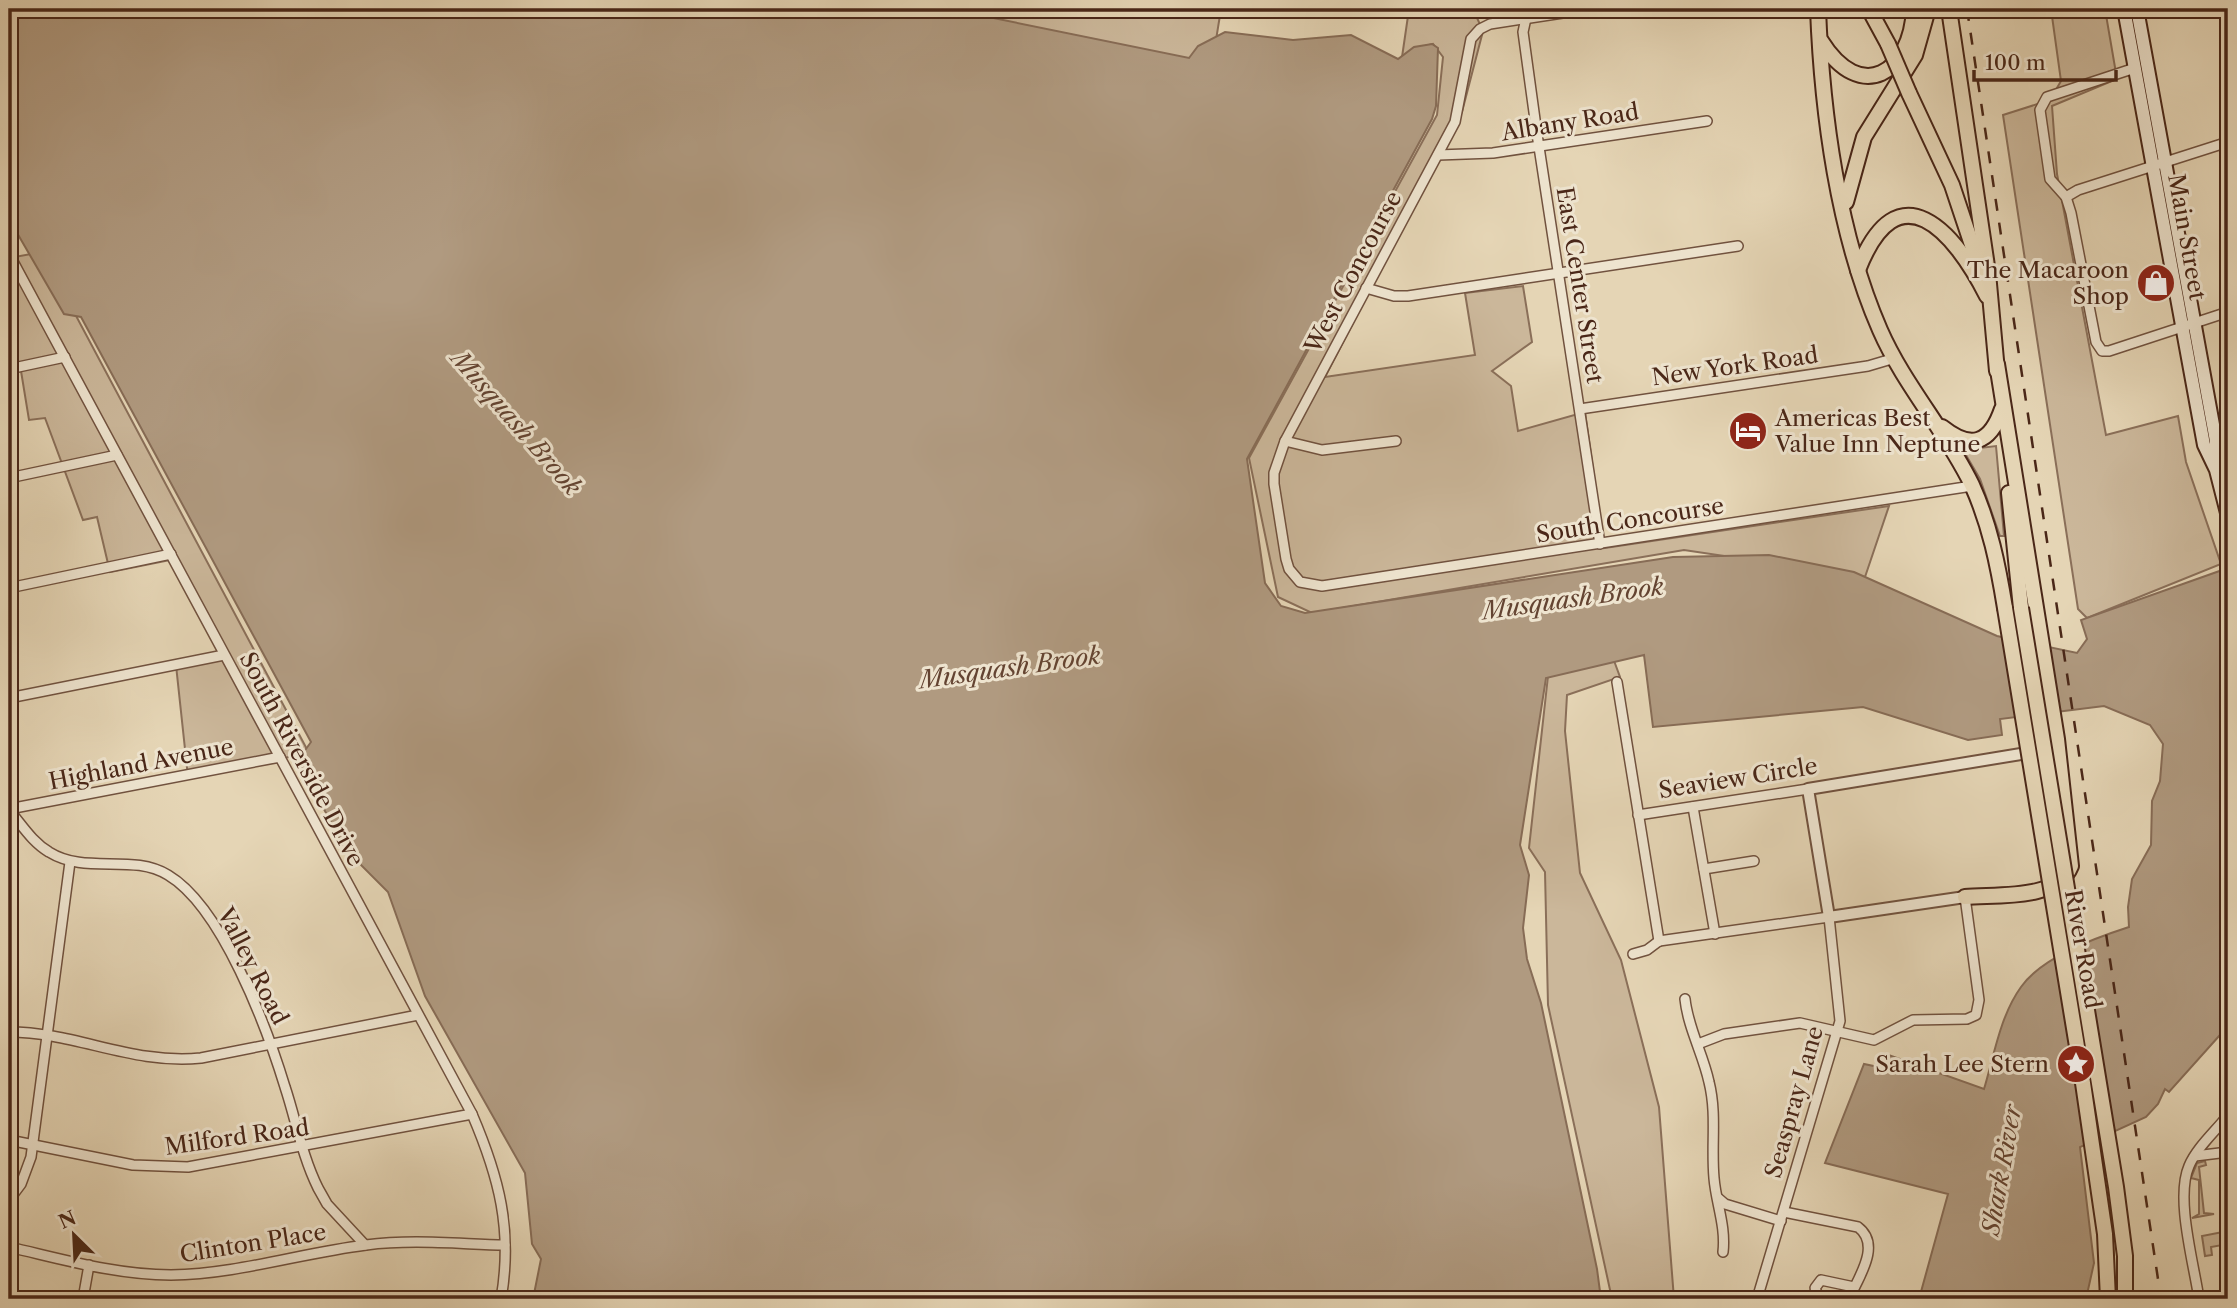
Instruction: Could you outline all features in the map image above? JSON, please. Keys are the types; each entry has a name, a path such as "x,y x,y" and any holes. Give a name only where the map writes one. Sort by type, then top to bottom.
{"highway":[{"name":"River Road","path":"1818,9 1826,103 1858,270 1881,332 1972,486 1994,544 2085,1097 2105,1234 2108,1299"},
{"path":"1869,9 1888,44 1963,215 1989,300"},
{"path":"1881,9 1888,44"},
{"path":"1821,40 1842,68 1860,75 1877,74 1890,68 1906,48 1914,9"},
{"path":"1844,208 1864,138 1915,55 1928,9"},
{"path":"1949,9 1997,363 2021,608 2116,1187 2125,1256 2125,1299"},
{"path":"1858,270 1877,231 1895,219 1913,217 1930,223 1950,238 1964,254 1989,300"},
{"path":"1965,897 2032,892 2053,887 2068,875 2072,852 2038,610 1997,363"},
{"path":"1933,419 1956,438 1980,440 1990,434 2002,409"}],"main road":[{"name":"Main Street","path":"2124,9 2135,68 2159,163"},
{"name":"Main Street","path":"2137,9 2204,445 2216,470 2228,517"}],"street":[{"name":"West Concourse","path":"1295,578 1286,559 1274,472 1285,441 1455,122 1471,39 1483,26 1526,14 1588,9"},
{"name":"East Center Street","path":"1526,14 1523,32 1600,544"},
{"path":"2135,68 2044,100 2040,110 2050,179 2066,197 2100,349 2109,351 2228,312"},
{"name":"Albany Road","path":"1438,155 1493,153 1707,121"},
{"path":"2066,197 2078,190 2228,142"},
{"path":"1366,288 1394,296 1408,296 1738,246"},
{"name":"South Riverside Drive","path":"9,254 472,1114 500,1187 505,1245 501,1299"},
{"path":"9,369 65,357"},
{"name":"New York Road","path":"1580,409 1868,366 1895,358"},
{"path":"1285,441 1322,450 1396,441"},
{"path":"9,478 117,455"},
{"path":"2216,470 2228,461"},
{"name":"South Concourse","path":"1295,578 1307,586 1322,586 1972,486"},
{"path":"9,588 171,554"},
{"path":"9,698 225,654"},
{"path":"1617,682 1638,815"},
{"name":"Seaview Circle","path":"1659,941 1638,815 2027,753"},
{"name":"Highland Avenue","path":"9,810 280,757"},
{"name":"Seaspray Lane","path":"1757,1299 1837,1031 1840,1006 1829,917 1808,789"},
{"path":"1693,807 1715,934"},
{"name":"Valley Road","path":"9,810 40,846 70,862 149,867 166,874 184,887 204,909 224,944 270,1044 311,1174 327,1204 365,1245"},
{"path":"1704,869 1754,861"},
{"path":"9,1200 28,1170 33,1143 70,862"},
{"path":"1633,954 1647,950 1659,941 1965,897 1979,1000 1976,1015 1967,1019 1913,1020 1874,1041 1812,1024 1794,1024 1724,1034 1698,1044"},
{"path":"1685,999 1690,1027 1698,1044 1715,1116 1713,1175 1723,1252"},
{"path":"9,1032 47,1036 170,1061 418,1015"},
{"name":"Milford Road","path":"9,1140 133,1165 163,1168 211,1165 472,1114"},
{"path":"2199,1299 2185,1184 2194,1156 2228,1115"},
{"path":"2194,1156 2228,1152"},
{"path":"1718,1198 1725,1204 1782,1216 1858,1227 1868,1238 1868,1253 1849,1299"},
{"name":"Clinton Place","path":"9,1247 140,1274 199,1274 402,1241 505,1245"},
{"path":"83,1299 89,1265"},
{"path":"1819,1299 1815,1288 1826,1278 1854,1287"}],"shaded area":[{"path":"933,9 1221,9 1216,40 1191,67"},
{"path":"1409,9 1473,9 1483,31 1462,112 1325,377 1475,355 1465,293 1523,286 1532,342 1492,371 1511,386 1518,431 1585,412 1604,548 1889,506 1865,577 1684,550 1312,613 1278,597 1249,458 1437,115 1443,57 1433,44 1414,49 1401,64"},
{"path":"2051,9 2105,9 2117,79 2052,106 2057,174 2106,435 2178,416 2186,462 2221,564 2087,618 2078,609 2003,115 2050,100 2061,81"},
{"path":"42,252 309,753 188,777 176,665 228,656 175,559 110,572 97,517 83,520 45,418 29,420 21,371 9,373 9,258"},
{"path":"1996,446 2004,536 2000,536 1980,479 1963,450"},
{"path":"1613,658 1620,677 1567,695 1565,731 1580,873 1621,960 1659,1107 1674,1299 1612,1299 1548,1005 1545,872 1529,848 1548,676"},
{"path":"2205,1161 2206,1165 2199,1167 2204,1213 2214,1214 2192,1218 2199,1214 2199,1180 2191,1178 2197,1163"},
{"path":"2228,1231 2228,1244 2211,1247 2212,1255 2205,1256 2202,1236"}],"water":[{"path":"9,9 949,9 1189,58 1198,46 1225,32 1293,40 1351,35 1398,59 1414,47 1432,44 1438,48 1436,106 1432,119 1247,459 1265,583 1281,606 1305,613 1673,557 1769,555 1854,572 1997,636 2077,653 2087,639 2081,620 2228,568 2228,1026 2169,1092 2165,1089 2158,1104 2146,1117 2080,1147 2094,1263 2086,1299 1919,1299 1948,1194 1825,1163 1864,1064 1883,1068 1886,1054 1984,1089 1998,1036 2008,1011 2030,976 2070,950 2129,927 2128,907 2132,879 2151,845 2152,801 2160,781 2163,744 2150,725 2104,706 2000,719 2002,735 1968,740 1863,707 1653,727 1644,655 1546,678 1520,845 1529,875 1523,928 1527,959 1541,1003 1601,1299 533,1299 541,1259 532,1244 525,1173 425,996 388,892 345,849 298,760 311,742 81,317 64,314 9,219"}],"railway":[{"path":"1967,9 2161,1299"}],"place":[{"name":"The Macaroon Shop","path":"2156,283"},
{"name":"Americas Best Value Inn Neptune","path":"1748,431"},
{"name":"Sarah Lee Stern","path":"2076,1064"}],"water label":[{"name":"Musquash Brook","path":"516,423"},
{"name":"Musquash Brook","path":"1573,599"},
{"name":"Musquash Brook","path":"1010,668"},
{"name":"Shark River","path":"2002,1170"}]}
